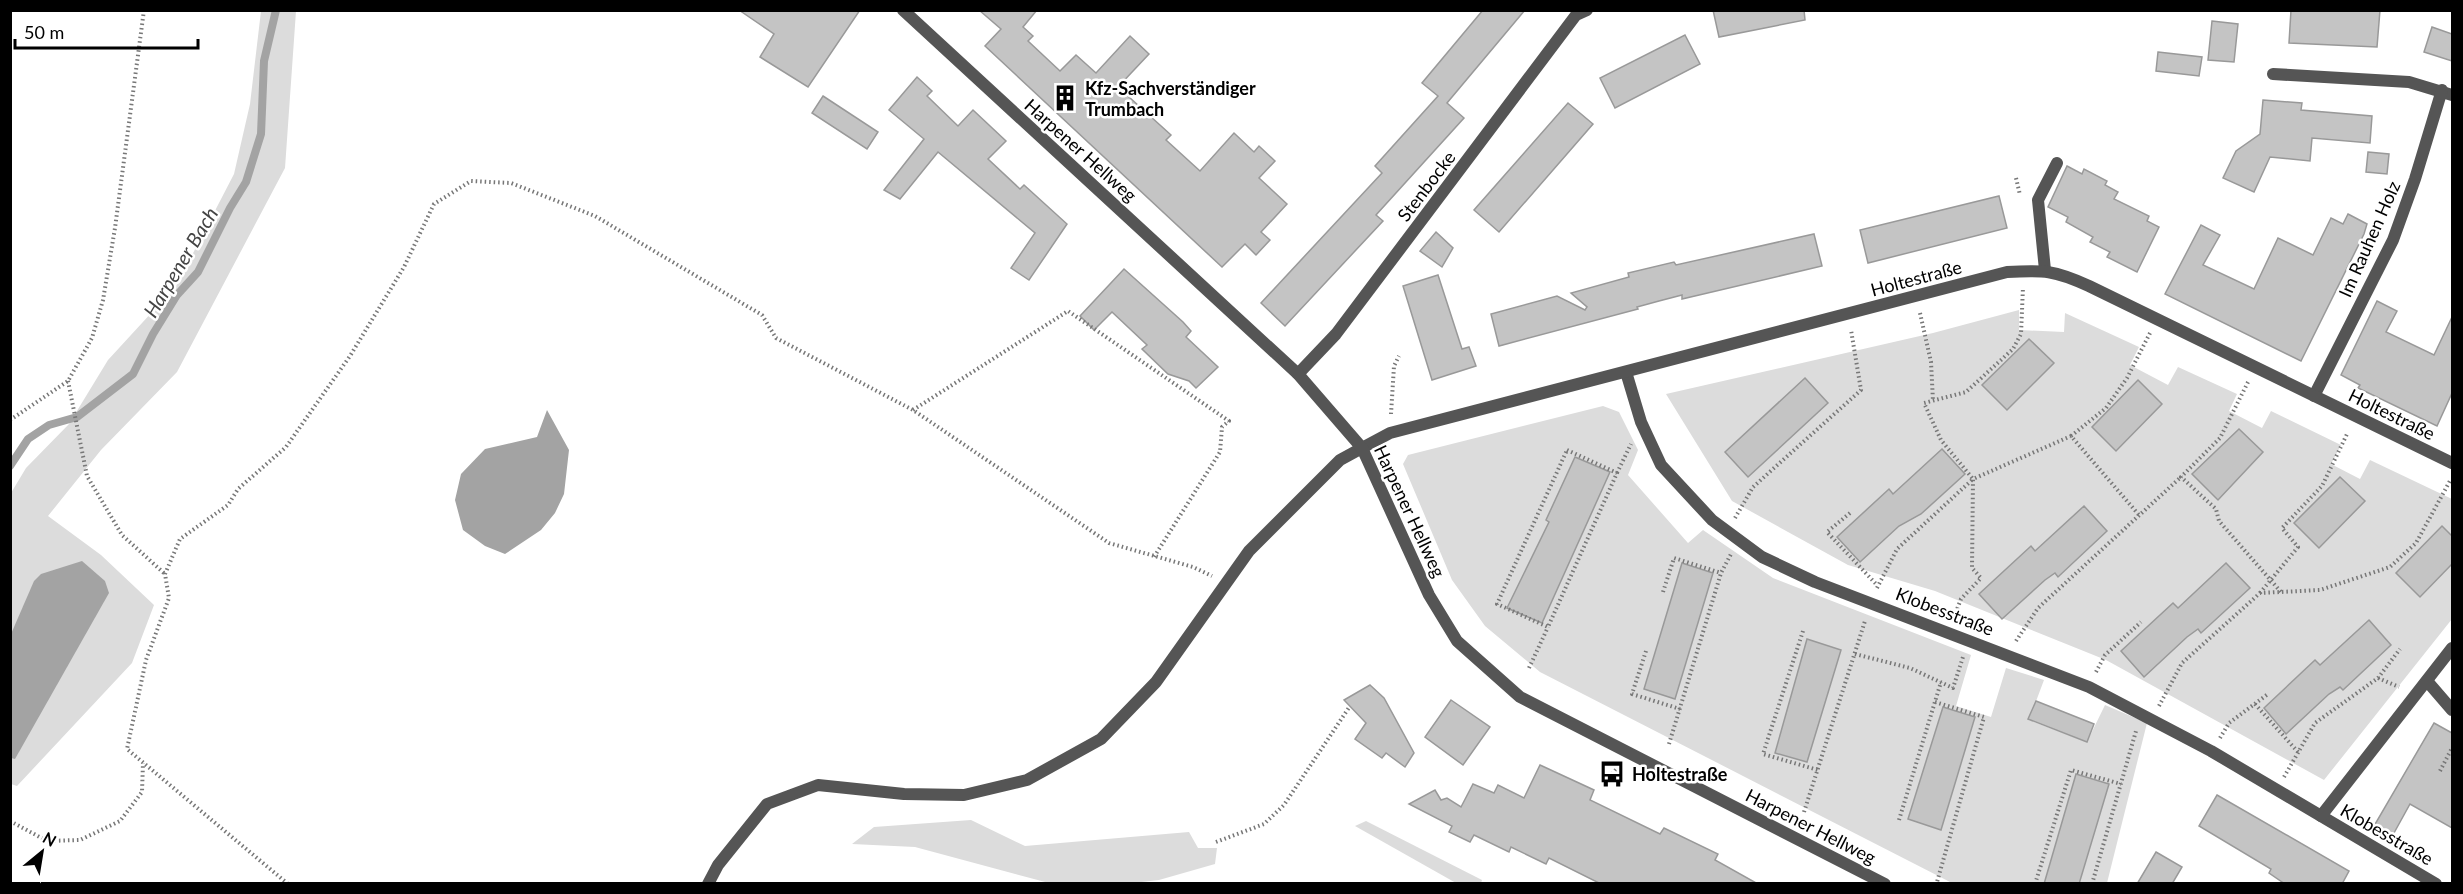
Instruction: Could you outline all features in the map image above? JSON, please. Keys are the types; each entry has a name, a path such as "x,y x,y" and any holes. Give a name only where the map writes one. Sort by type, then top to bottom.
{"street":[{"name":"Harpener Hellweg","path":"908,12 1298,374 1362,448 1429,595 1457,641 1520,697 1885,884"},
{"name":"Stenbocke","path":"1298,374 1336,334 1578,12"},
{"name":"Im Rauhen Holz","path":"2273,74 2409,82 2447,92 2392,240 2314,396"},
{"path":"2045,270 2038,200 2057,163"},
{"name":"Holtestraße","path":"708,884 718,865 767,804 818,785 904,794 964,795 1027,780 1101,739 1156,681 1249,551 1340,460 1390,433 2007,272 2045,270 2062,274 2452,463"},
{"name":"Klobesstraße","path":"1626,372 1641,422 1661,465 1683,492 1726,533 1762,557 1871,603 2089,687 2211,751 2436,884"},
{"name":"Klobesstraße","path":"2321,816 2452,648"},
{"path":"2427,681 2452,711"}],"path":[{"path":"10,420 68,381 92,338 103,300 144,10"},
{"path":"288,884 127,749 147,660 169,598 165,574 180,538 228,505 238,489 286,447 350,356 404,267 434,204 471,181 511,183 595,216 762,315 776,338 913,410 1109,543 1193,567 1226,583"},
{"path":"1948,632 1961,599 1982,578 1972,568 1973,479 1941,440 1924,403 1966,392 2013,349 2021,334 2024,271"},
{"path":"1916,296 1931,362 1933,401"},
{"path":"913,410 1068,311 1229,421 1222,426 1220,453 1154,557"},
{"path":"1726,533 1754,487 1861,390 1848,314"},
{"path":"1804,812 1877,586 1897,549 1973,479 2071,436 2106,408 2127,378 2157,319"},
{"path":"1393,391 1394,366 1399,356"},
{"path":"2007,654 2038,608 2181,477 2220,438 2256,367"},
{"path":"68,381 87,476 122,535 165,574"},
{"path":"2092,884 2121,784 2147,716 2182,663 2273,580 2298,547 2282,528 2322,486 2356,417"},
{"path":"1529,668 1641,422"},
{"path":"2071,436 2139,515"},
{"path":"1548,627 1497,604 1567,450 1617,473"},
{"path":"2260,593 2320,590 2390,567 2416,543 2452,476"},
{"path":"2181,477 2216,509 2219,520 2282,592"},
{"path":"1850,513 1827,532 1877,586"},
{"path":"1669,744 1721,573 1738,541"},
{"path":"1664,592 1674,558 1721,573"},
{"path":"2089,687 2104,655 2141,622"},
{"path":"1803,631 1763,754 1818,770"},
{"path":"1855,654 1910,668 1953,688 1968,639"},
{"path":"2277,790 2315,723 2378,678 2400,649"},
{"path":"1646,651 1632,694 1680,709"},
{"path":"1899,820 1941,682"},
{"path":"2211,751 2229,723 2268,694"},
{"path":"1935,702 1984,717 1937,882"},
{"path":"2254,704 2298,752"},
{"path":"1216,842 1264,824 1284,805 1350,706"},
{"path":"2440,771 2452,748"},
{"path":"10,821 47,841 80,840 120,821 142,792 144,762"},
{"path":"2035,884 2071,770 2121,784"}],"shaded area":[{"path":"261,11 296,11 285,168 177,372 101,450 48,516 101,555 154,605 132,663 17,786 11,784 11,493 26,468 69,424 108,360 176,286 234,174 250,104"},
{"path":"2019,310 2019,330 2064,332 2065,313 2139,347 2130,365 2168,385 2178,367 2237,394 2229,411 2262,428 2271,411 2341,445 2331,464 2360,479 2370,460 2452,499 2452,619 2324,780 2106,660 1935,591 1848,565 1732,501 1666,394 1933,333"},
{"path":"1603,406 1619,412 1638,450 1628,475 1688,543 1703,530 1773,578 1971,655 1956,706 1991,717 2006,668 2044,680 2029,720 2087,742 2105,705 2147,723 2107,883 1952,883 1540,672 1485,626 1452,580 1403,464 1408,455"},
{"path":"547,410 569,450 564,494 555,513 541,530 505,554 485,546 463,530 455,500 461,474 485,449 537,437"},
{"path":"82,561 105,581 109,593 15,759 11,758 11,634 34,581 41,574"},
{"path":"971,820 1025,846 1189,832 1198,848 1217,848 1215,864 1159,880 1133,883 1049,883 915,847 852,844 874,827"},
{"path":"1366,821 1482,880 1481,883 1456,883 1355,826"}],"building":[{"path":"739,10 860,10 808,87 760,57 774,34"},
{"path":"979,10 1037,10 1023,27 1033,36 1028,41 1060,71 1076,55 1096,73 1130,36 1149,54 1118,87 1171,135 1166,140 1200,171 1234,133 1254,152 1259,146 1275,161 1259,178 1287,204 1261,232 1270,240 1256,255 1245,244 1222,267 985,46 1001,29"},
{"path":"1483,10 1525,10 1447,103 1464,118 1376,215 1383,221 1285,326 1261,303 1382,173 1375,166 1438,96 1422,83"},
{"path":"1713,10 1804,10 1805,20 1719,37"},
{"path":"2291,10 2380,10 2377,47 2289,43"},
{"path":"2212,21 2238,24 2234,62 2208,60"},
{"path":"2432,27 2452,34 2452,61 2424,52"},
{"path":"1685,35 1700,64 1615,108 1600,78"},
{"path":"2158,52 2202,57 2199,76 2156,71"},
{"path":"917,77 932,91 927,96 958,126 973,110 1006,141 988,159 1020,189 1024,185 1067,224 1029,280 1011,268 1035,233 938,152 900,199 884,190 924,139 889,110"},
{"path":"823,96 878,132 867,149 812,113"},
{"path":"2263,100 2302,103 2301,110 2372,116 2370,143 2312,138 2310,161 2270,157 2254,192 2223,178 2236,151 2260,134"},
{"path":"1568,103 1593,124 1499,232 1474,210"},
{"path":"2368,152 2389,154 2387,174 2366,172"},
{"path":"2067,166 2082,174 2084,169 2107,181 2105,185 2118,192 2114,199 2149,216 2147,221 2159,227 2137,272 2107,257 2110,252 2090,242 2093,237 2066,222 2068,217 2048,207"},
{"path":"1999,196 2007,228 1868,263 1860,230"},
{"path":"2348,214 2367,224 2364,234 2301,361 2165,294 2201,225 2220,235 2203,265 2254,289 2278,238 2313,255 2331,218 2343,224"},
{"path":"1436,232 1453,248 1442,267 1420,251"},
{"path":"1814,234 1822,266 1682,299 1682,295 1499,346 1491,314 1557,296 1585,310 1587,307 1571,293 1629,277 1628,273 1674,262 1676,265"},
{"path":"1124,269 1183,322 1191,331 1186,337 1218,367 1196,388 1189,381 1168,374 1142,349 1147,345 1112,312 1094,330 1080,316"},
{"path":"1438,275 1462,349 1469,347 1476,366 1432,380 1403,286"},
{"path":"2377,301 2397,311 2386,332 2434,355 2452,317 2452,393 2437,426 2358,388 2360,385 2341,375"},
{"path":"2029,339 2054,363 2007,410 1982,385"},
{"path":"1805,378 1828,403 1748,477 1725,452"},
{"path":"2138,380 2162,404 2116,451 2092,427"},
{"path":"2239,429 2263,452 2218,500 2192,474"},
{"path":"1942,449 1965,474 1921,514 1899,526 1860,562 1837,537 1889,489 1893,494"},
{"path":"1575,457 1610,472 1542,623 1507,608 1549,522 1546,520"},
{"path":"2340,477 2365,501 2319,548 2294,523"},
{"path":"2084,506 2107,531 2058,577 2055,573 2045,580 2002,619 1979,594 2031,546 2035,551"},
{"path":"2442,526 2452,536 2452,564 2420,597 2396,573"},
{"path":"1682,563 1713,573 1675,699 1644,689"},
{"path":"2226,563 2250,588 2201,633 2198,629 2187,637 2144,677 2121,651 2173,603 2178,608"},
{"path":"2369,620 2391,645 2343,690 2340,687 2329,694 2286,734 2264,708 2315,660 2320,665"},
{"path":"1807,639 1841,650 1807,762 1775,753"},
{"path":"1370,685 1384,698 1414,753 1405,767 1386,753 1382,758 1355,739 1366,723 1344,700"},
{"path":"1451,700 1490,727 1463,765 1425,737"},
{"path":"2036,701 2094,724 2087,742 2028,719"},
{"path":"1943,707 1975,717 1941,830 1908,819"},
{"path":"2434,723 2452,733 2452,828 2410,804 2389,842 2374,833 2374,826"},
{"path":"1540,765 1594,790 1590,800 1660,834 1664,828 1718,854 1715,860 1758,884 1601,884 1549,858 1546,864 1511,847 1509,852 1474,835 1470,842 1449,832 1452,826 1409,804 1435,790 1441,800 1447,798 1461,807 1473,784 1494,793 1498,785 1524,798"},
{"path":"2076,774 2109,784 2079,884 2044,884"},
{"path":"2217,795 2349,871 2342,884 2285,884 2269,873 2271,869 2199,826"},
{"path":"2156,852 2182,867 2172,884 2137,884"}],"waterway":[{"name":"Harpener Bach","path":"10,466 28,439 49,425 77,417 133,374 153,334 177,295 198,272 230,208 246,182 261,134 264,61 276,10"}],"place":[{"name":"Kfz-Sachverständiger Trumbach","path":"1065,98"},
{"name":"Holtestraße","path":"1612,774"}]}
